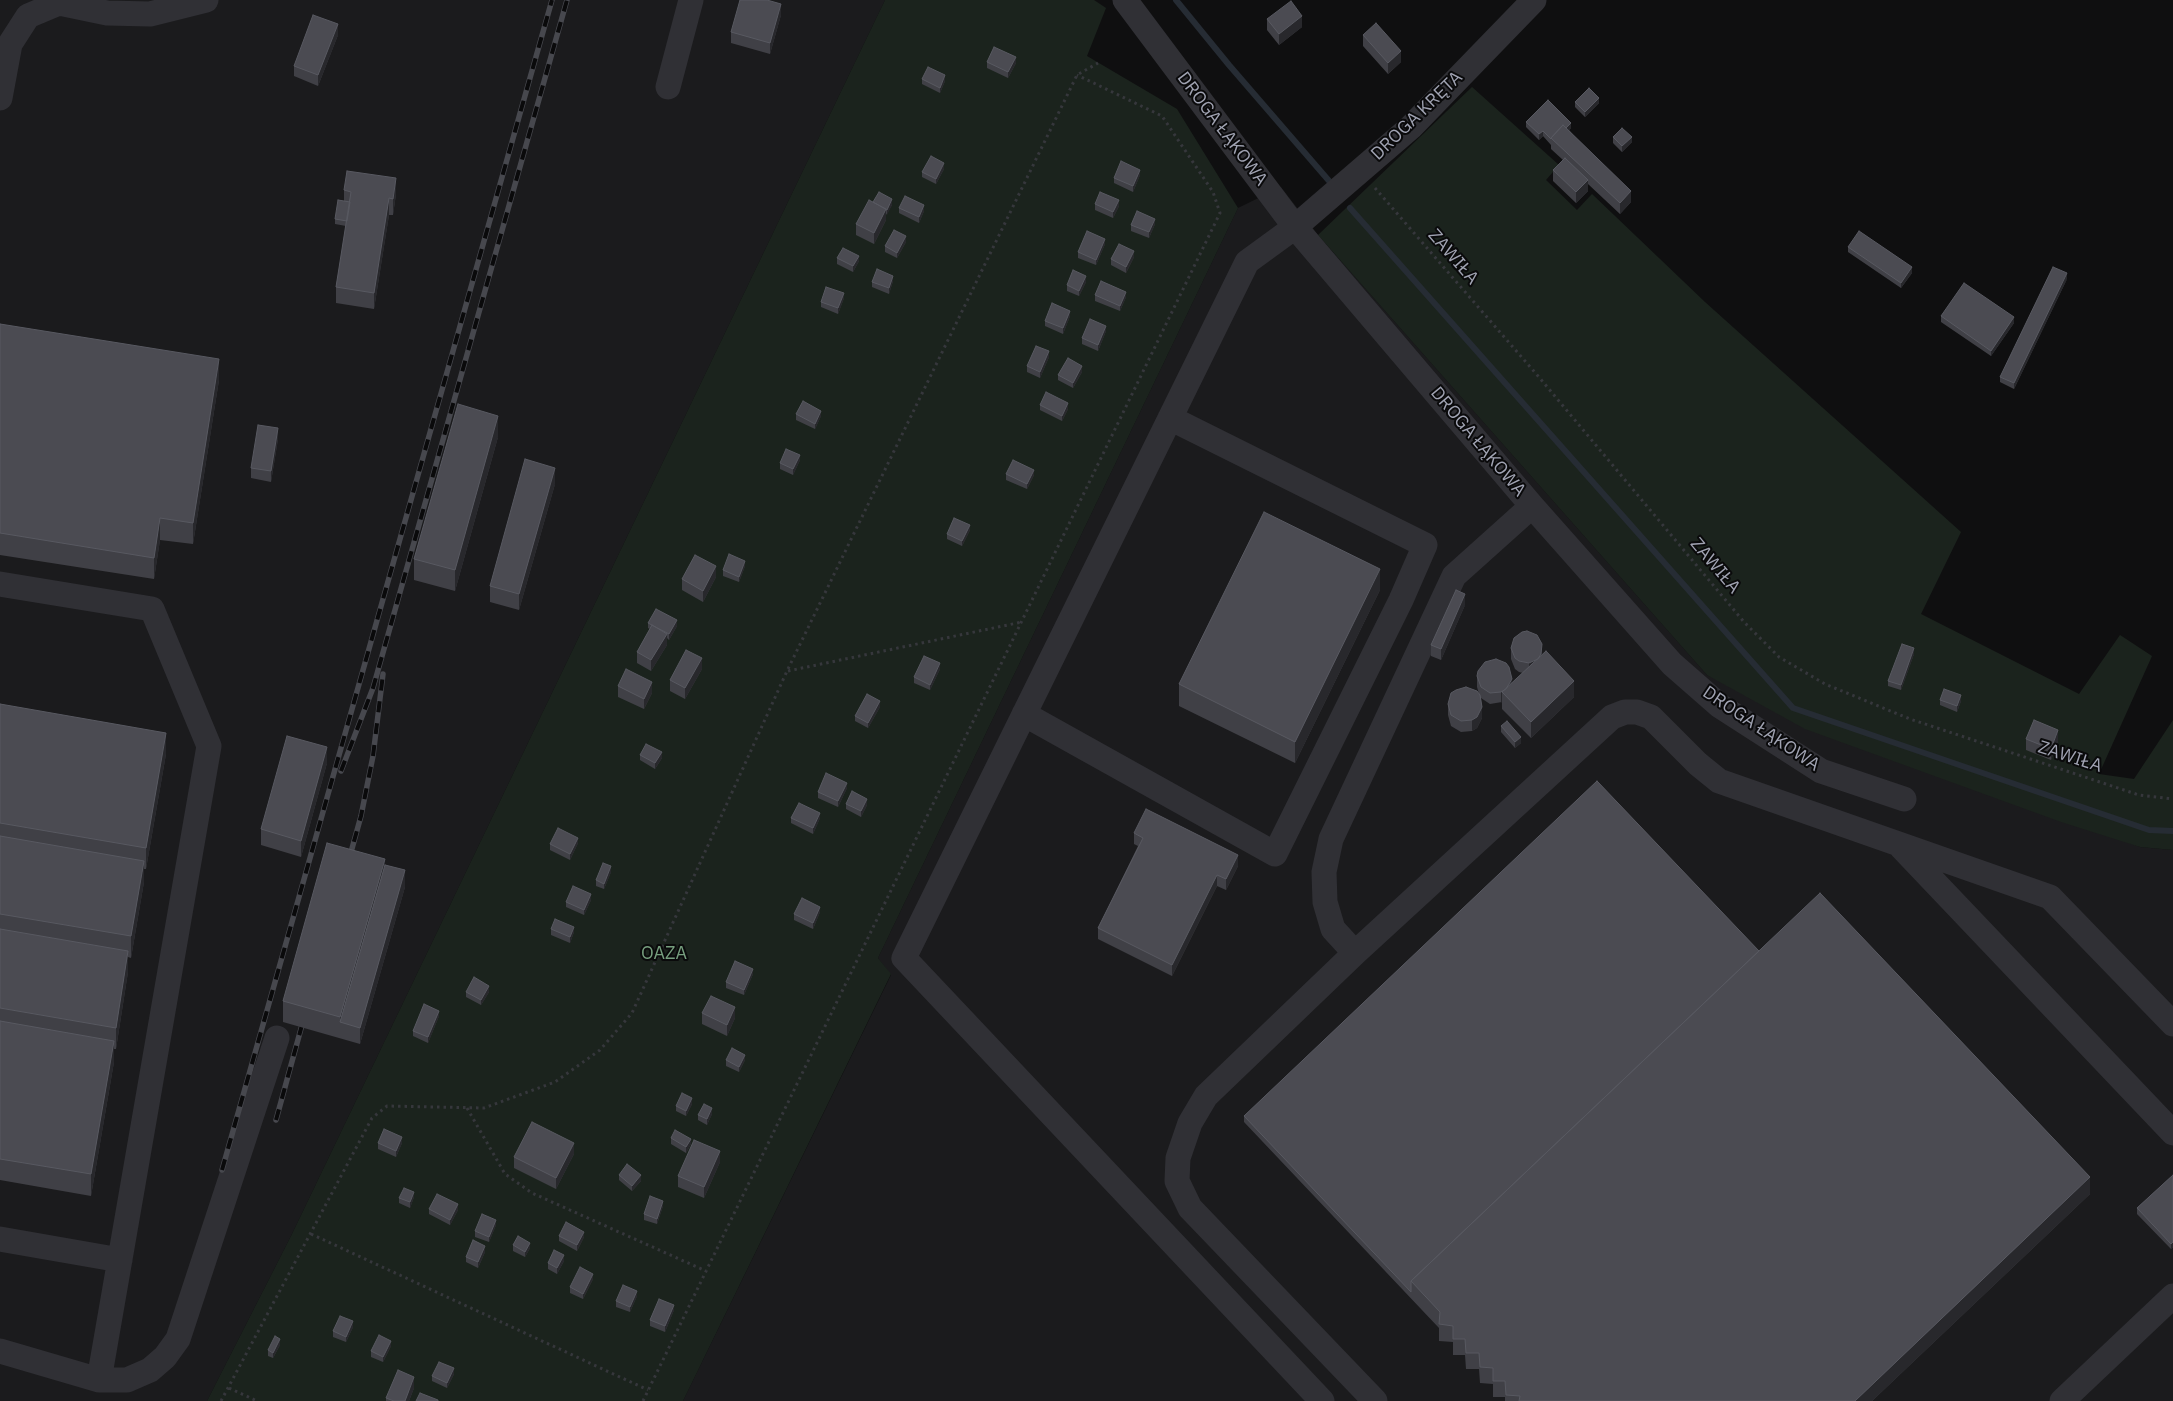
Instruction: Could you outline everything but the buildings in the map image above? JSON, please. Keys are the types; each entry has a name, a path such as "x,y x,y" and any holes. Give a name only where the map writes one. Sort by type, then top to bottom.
{"street":[{"path":"0,98 10,44 28,16 59,3 107,13 150,14 206,0"},
{"path":"668,86 691,0"},
{"name":"DROGA ŁĄKOWA","path":"1125,0 1295,227 1532,506 1672,664 1720,706 1821,771 1904,799"},
{"name":"DROGA KRĘTA","path":"1322,1401 904,958 1247,262 1295,227 1411,127 1534,0"},
{"path":"1024,714 1274,854 1401,600 1425,545 1170,418"},
{"path":"1355,953 1333,928 1325,902 1324,872 1332,838 1454,576 1532,506"},
{"path":"0,584 152,609 210,746 99,1380"},
{"path":"1375,1401 1190,1208 1176,1181 1178,1158 1190,1122 1206,1096 1355,953 1612,717 1625,712 1637,712 1651,717 1698,764 1719,781 2050,897 2173,1024"},
{"path":"1898,844 2173,1133"},
{"path":"0,1351 99,1380 127,1380 150,1370 165,1357 178,1339 277,1038"},
{"path":"0,1240 120,1260"},
{"path":"2062,1401 2173,1296"}],"path":[{"path":"222,1401 372,1118 387,1106 484,1108 555,1082 600,1050 632,1013 787,671 1077,75 1098,62"},
{"path":"643,1401 1220,214 1213,192 1162,116 1077,75"},
{"name":"ZAWIŁA","path":"1356,174 1538,376 1744,622 1779,657 1825,684 1910,719 2139,795 2173,799"},
{"path":"787,671 1022,622"},
{"path":"466,1108 504,1174 532,1193 706,1271"},
{"path":"311,1234 648,1390"},
{"path":"228,1388 257,1401"}],"shaded area":[{"path":"0,0 885,0 291,1236 207,1401 0,1401"},
{"path":"1281,187 1318,235 1707,675 2140,847 2173,850 2173,1401 683,1401 891,975 878,958 1238,208"}],"green space":[{"name":"OAZA","path":"885,0 1094,0 1106,8 1087,56 1177,109 1238,208 878,958 891,974 683,1401 207,1401 291,1236"},
{"path":"1472,87 1559,165 1546,180 1577,210 1592,194 1705,302 1961,532 1921,614 2079,694 2120,635 2152,656 2099,774 2134,779 2173,720 2173,850 2140,847 2061,822 1805,729 1707,675 1318,235"}],"waterway":[{"path":"1176,0 1229,65 1330,182"},
{"path":"1350,208 1793,708 2149,830 2173,831"}],"railway":[{"path":"222,1170 552,0"},
{"path":"341,771 373,688 567,0"},
{"path":"348,863 361,816 373,756 383,674"},
{"path":"276,1120 305,1014"}]}
